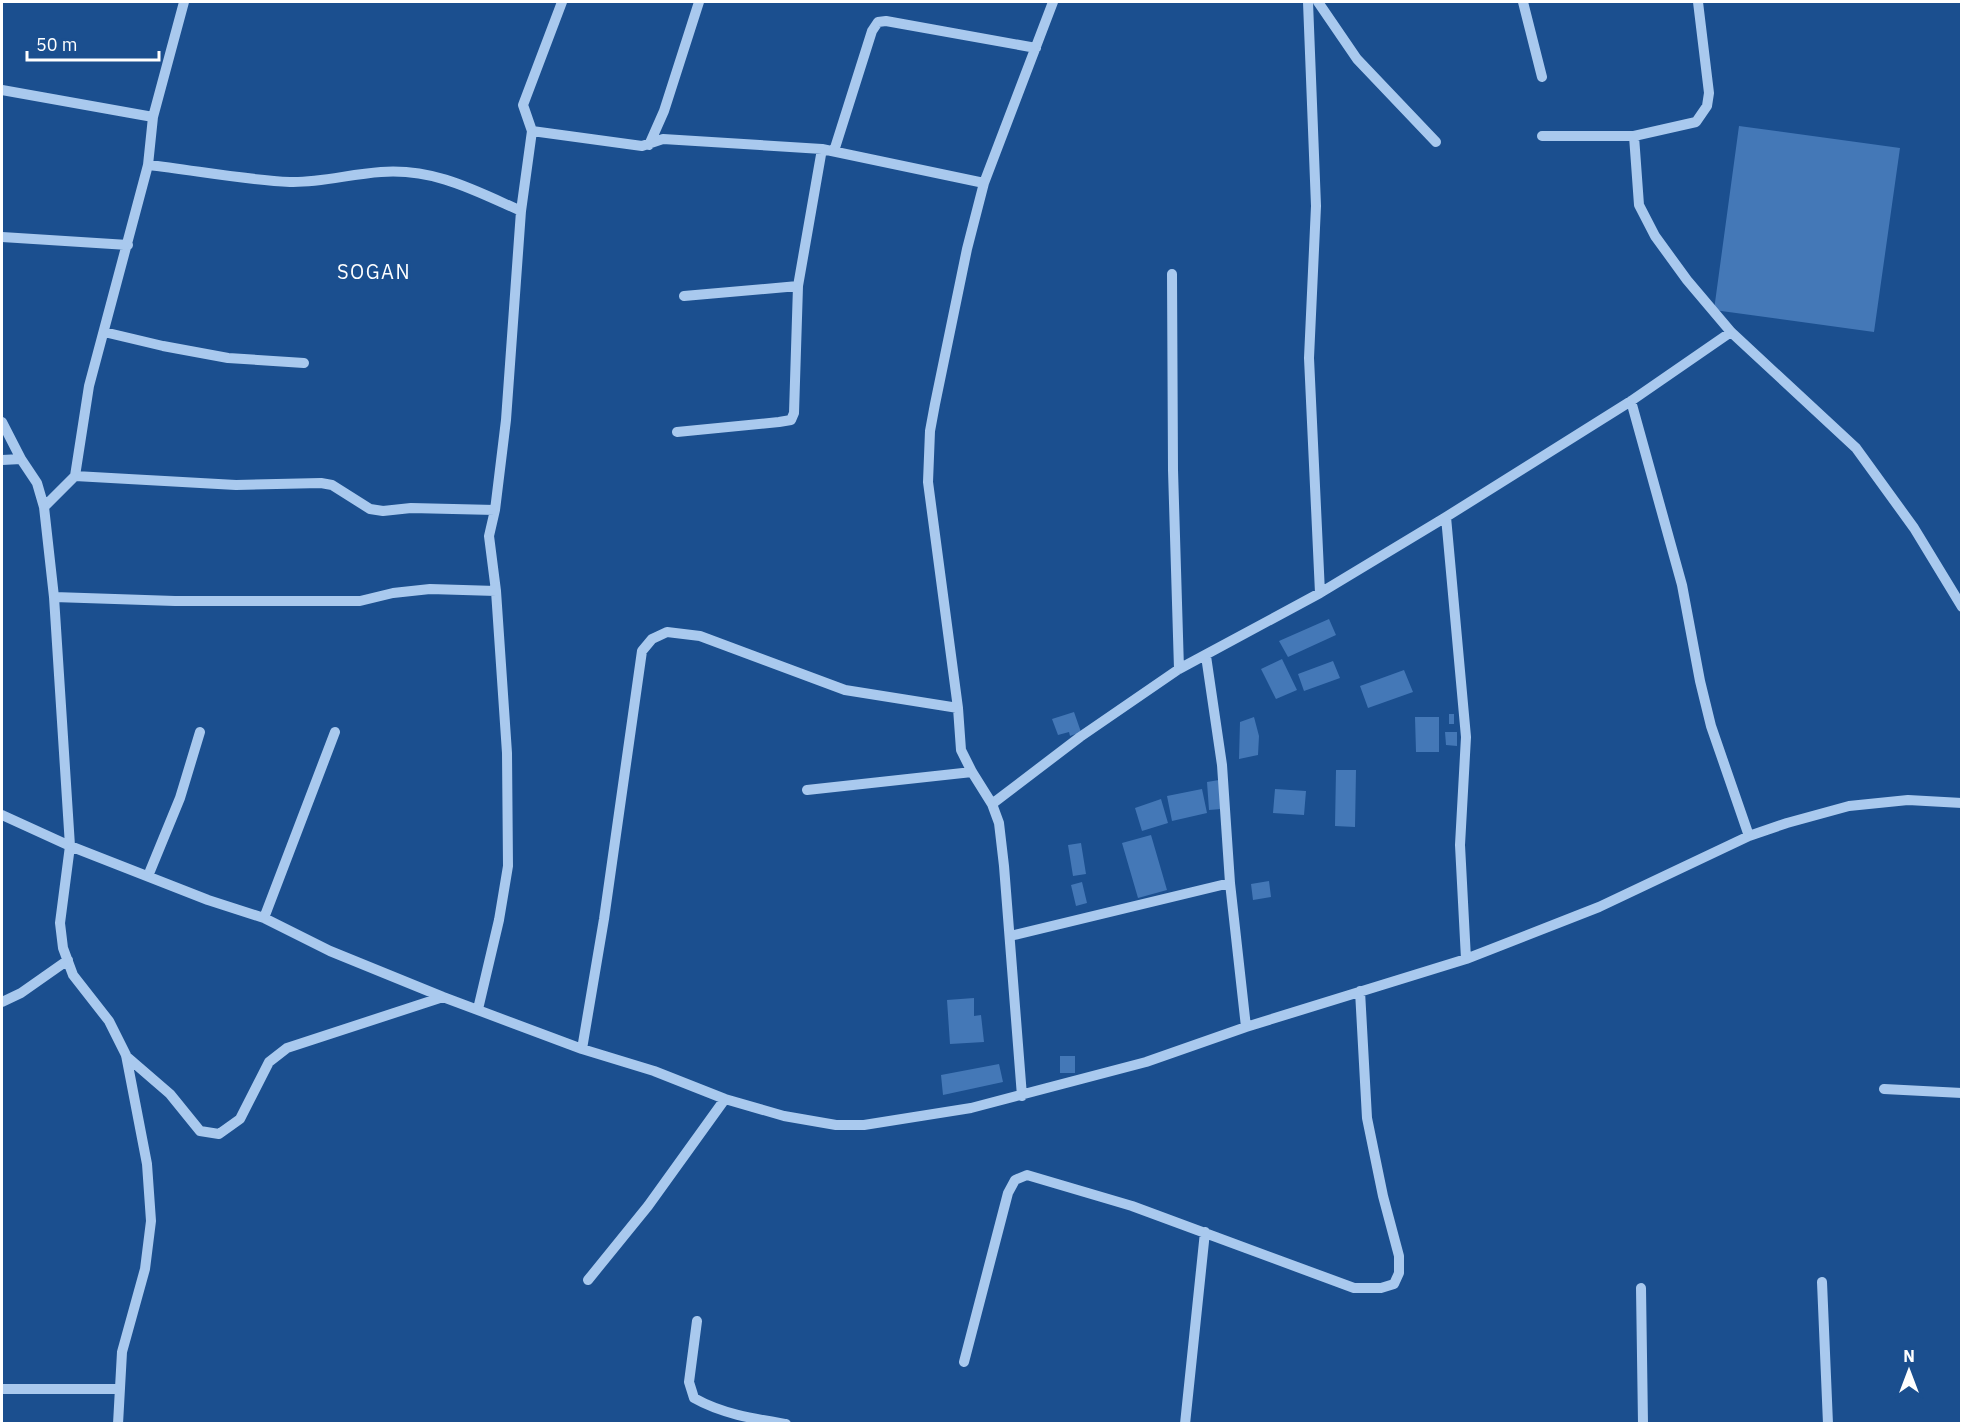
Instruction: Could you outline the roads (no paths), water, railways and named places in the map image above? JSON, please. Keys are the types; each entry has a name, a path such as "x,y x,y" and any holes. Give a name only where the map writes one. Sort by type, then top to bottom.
{"street":[{"path":"44,507 75,476 89,386 148,165 153,117 183,2"},
{"path":"478,1009 499,920 508,866 507,753 496,591 489,536 495,510 506,420 521,211 532,131 523,105 562,2"},
{"path":"649,145 664,111 699,2"},
{"path":"1022,1096 1000,834 992,804 961,750 958,708 928,482 928,456 935,404 967,249 984,183 1053,2"},
{"path":"1308,2 1316,206 1309,358 1320,593"},
{"path":"1318,2 1357,59 1436,142"},
{"path":"1523,2 1542,77"},
{"path":"1542,136 1634,136 1696,122 1707,106 1709,93 1698,2"},
{"path":"834,152 872,31 878,22 886,21 1036,48"},
{"path":"2,90 153,117"},
{"path":"532,131 642,146 663,139 822,149 984,183"},
{"path":"1634,136 1638,205 1655,236 1687,280 1731,332 1856,448 1914,528 1962,607"},
{"path":"677,432 791,420 795,413 798,285 822,149"},
{"path":"148,165 290,182 381,172 427,174 448,179 521,211"},
{"path":"2,237 128,245"},
{"path":"1172,274 1173,470 1179,669"},
{"path":"684,296 798,285"},
{"path":"104,332 228,358 304,363"},
{"path":"992,804 1080,737 1179,669 1320,593 1446,517 1631,401 1731,332"},
{"path":"1631,401 1682,585 1711,726 1749,836"},
{"path":"2,422 21,459 37,483 44,507 54,597 70,846 60,923 63,948 73,975 109,1021 126,1055 147,1164 151,1221 145,1269 122,1352 118,1424"},
{"path":"2,460 21,459"},
{"path":"75,476 236,485 321,483 332,484 370,508 383,511 411,508 495,510"},
{"path":"1446,517 1466,737 1460,845 1466,959"},
{"path":"54,597 175,601 360,601 393,593 430,589 496,591"},
{"path":"582,1049 604,919 642,651 652,639 667,632 700,636 844,690 958,708"},
{"path":"1206,656 1222,765 1230,883 1246,1027"},
{"path":"148,876 180,798 200,732"},
{"path":"264,918 335,732"},
{"path":"807,790 972,772"},
{"path":"2,815 70,846 208,900 264,918 330,951 443,997 582,1049 654,1071 725,1099 809,1122 864,1125 971,1108 1146,1062 1246,1027 1466,959 1599,907 1749,836 1849,806 1908,800 1961,799"},
{"path":"1010,936 1230,883"},
{"path":"2,1002 21,993 68,960"},
{"path":"964,1362 1008,1193 1015,1180 1027,1175 1132,1206 1354,1288 1381,1288 1394,1284 1399,1274 1399,1256 1366,1118 1360,991"},
{"path":"126,1055 170,1094 201,1131 219,1134 240,1119 269,1062 287,1048 443,997"},
{"path":"1884,1089 1962,1093"},
{"path":"588,1280 648,1206 725,1099"},
{"path":"1185,1424 1205,1232"},
{"path":"1822,1282 1828,1424"},
{"path":"1641,1288 1643,1424"},
{"path":"697,1321 688,1382 694,1398 707,1406 747,1418 786,1424"},
{"path":"2,1389 119,1389"}],"district":[{"name":"SOGAN","path":"374,272"}]}
